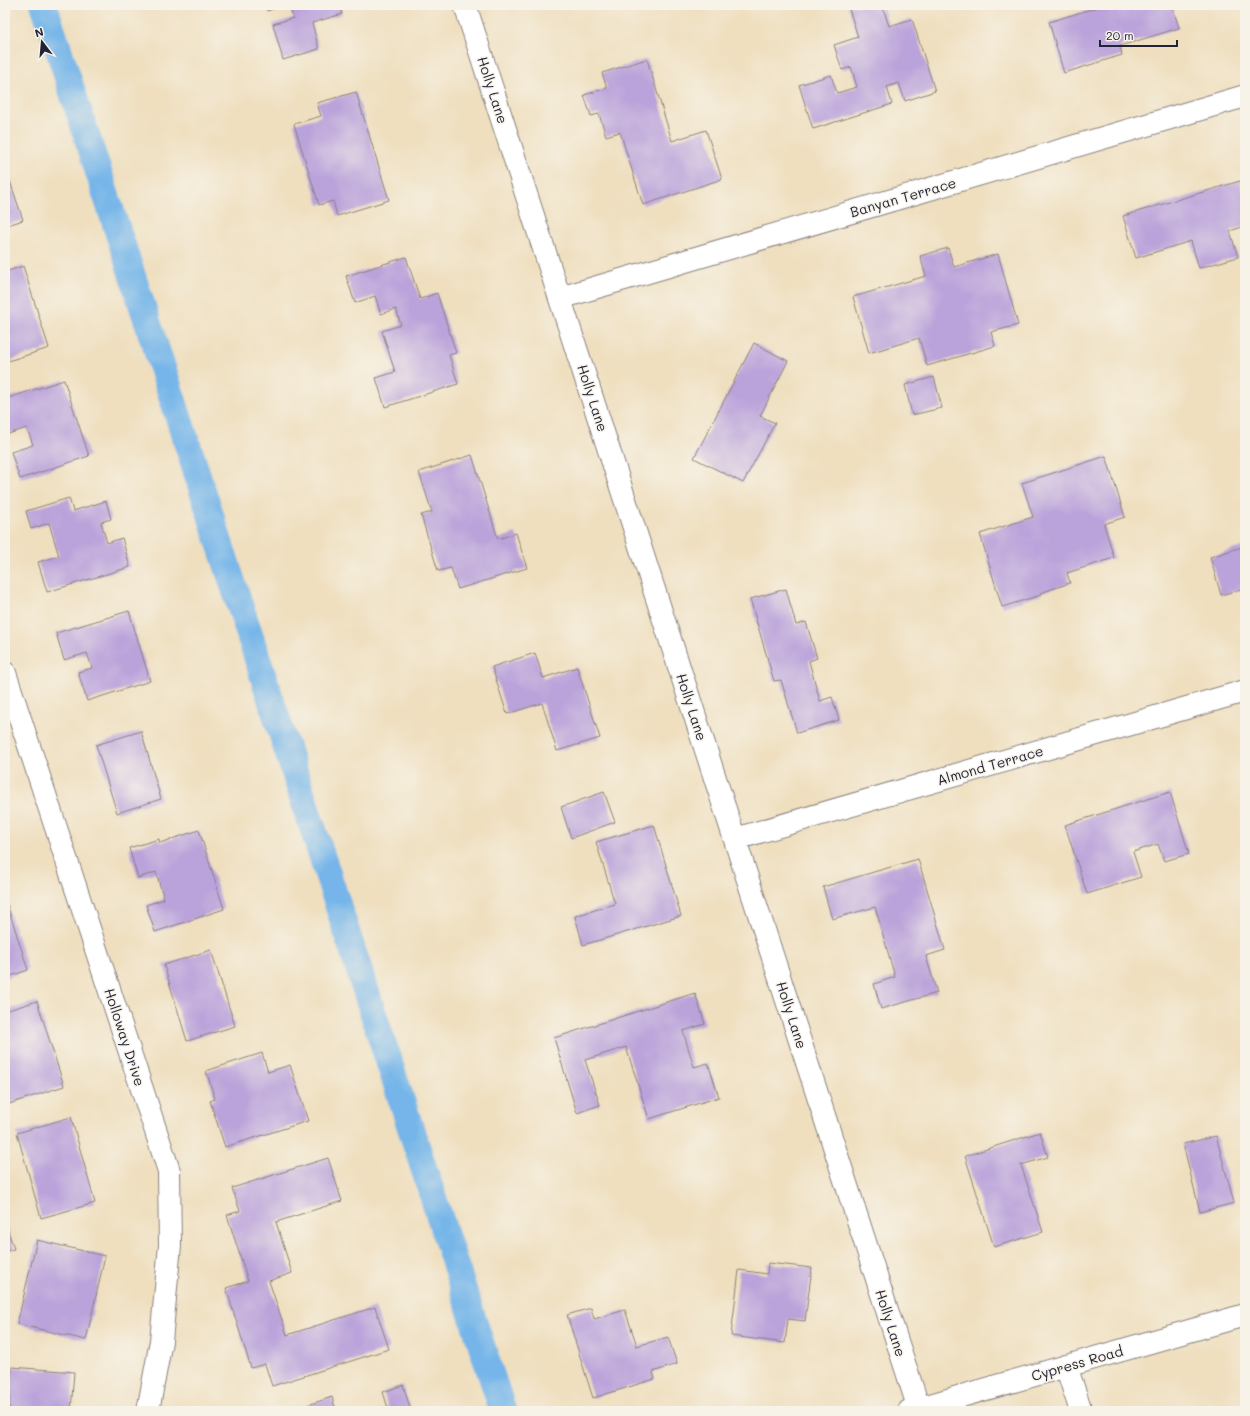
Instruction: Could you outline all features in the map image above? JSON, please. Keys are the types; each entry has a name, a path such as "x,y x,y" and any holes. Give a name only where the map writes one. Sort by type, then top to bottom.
{"street":[{"name":"Holly Lane","path":"465,5 735,838 914,1410"},
{"name":"Banyan Terrace","path":"560,298 1245,96"},
{"name":"Holloway Drive","path":"5,673 169,1171 170,1245 163,1326 148,1411"},
{"name":"Almond Terrace","path":"735,838 1245,691"},
{"name":"Cypress Road","path":"914,1410 1245,1315"},
{"path":"1066,1366 1081,1411"}],"building":[{"path":"266,5 285,5 267,11"},
{"path":"289,5 340,5 342,14 312,23 319,49 283,60 273,24 293,18"},
{"path":"882,5 889,26 912,19 935,91 905,101 899,83 887,87 892,104 813,129 799,85 831,75 837,93 857,87 851,67 842,70 834,45 858,37 848,6"},
{"path":"1097,5 1172,5 1179,28 1120,46 1122,55 1064,73 1049,22 1098,7"},
{"path":"647,59 672,141 706,130 722,179 643,205 620,132 606,136 599,114 591,116 584,95 607,88 602,73"},
{"path":"356,92 389,200 337,216 333,201 319,205 294,124 321,116 317,103"},
{"path":"5,166 23,220 5,226"},
{"path":"1240,181 1245,198 1245,226 1230,231 1238,257 1199,268 1191,241 1136,258 1123,216"},
{"path":"948,248 954,267 998,254 1018,325 991,332 995,346 927,366 919,338 869,353 853,297 926,276 920,256"},
{"path":"406,257 420,299 437,293 456,353 449,355 458,384 385,407 376,378 395,372 382,331 401,325 396,309 381,314 375,296 355,303 346,276"},
{"path":"23,266 49,348 5,362 5,272"},
{"path":"754,343 788,361 760,416 775,423 743,483 694,458"},
{"path":"934,377 942,408 912,415 905,385"},
{"path":"64,380 89,456 20,479 11,452 33,445 27,428 5,435 5,399"},
{"path":"472,455 498,539 516,533 527,568 458,589 451,568 438,571 421,515 432,512 419,472"},
{"path":"1106,456 1125,517 1104,524 1114,558 1067,573 1070,583 1040,593 1041,595 1002,607 980,534 1033,517 1022,483"},
{"path":"69,498 73,511 106,501 111,519 101,522 107,543 122,538 130,567 47,592 38,562 59,556 49,523 31,529 26,511"},
{"path":"1245,546 1245,588 1221,595 1210,557"},
{"path":"786,589 796,625 806,622 817,658 809,661 820,701 832,697 839,720 797,733 781,680 774,681 750,599"},
{"path":"129,611 150,681 87,701 78,672 92,668 87,653 64,660 56,633"},
{"path":"535,653 543,678 577,667 600,738 557,751 542,703 507,714 492,667"},
{"path":"141,731 161,799 117,813 96,745"},
{"path":"604,792 615,822 571,838 561,807"},
{"path":"1170,792 1189,854 1164,861 1158,844 1133,852 1141,877 1087,894 1065,825"},
{"path":"654,825 681,916 583,945 575,916 615,904 596,842"},
{"path":"199,830 224,909 155,932 146,905 164,899 156,872 138,878 129,848 159,839 160,843"},
{"path":"918,859 945,950 926,956 937,993 881,1009 874,984 895,977 875,907 832,919 823,887"},
{"path":"5,898 28,970 5,978"},
{"path":"211,950 235,1026 187,1041 164,965"},
{"path":"695,993 705,1024 683,1031 694,1067 708,1063 719,1097 649,1119 626,1047 585,1060 600,1105 577,1113 554,1038"},
{"path":"37,1001 64,1086 9,1104 5,1091 5,1011"},
{"path":"262,1053 268,1072 290,1065 308,1121 225,1147 210,1101 215,1099 206,1071"},
{"path":"71,1117 95,1203 41,1218 17,1133"},
{"path":"1040,1132 1048,1157 1021,1165 1043,1232 994,1247 965,1156"},
{"path":"1216,1136 1234,1203 1200,1212 1183,1144"},
{"path":"328,1158 342,1201 276,1222 292,1273 269,1281 287,1335 375,1307 389,1349 272,1386 265,1364 251,1368 226,1288 248,1281 227,1215 240,1211 232,1188"},
{"path":"5,1222 14,1249 5,1251"},
{"path":"37,1240 105,1256 86,1340 17,1324"},
{"path":"768,1263 812,1268 805,1321 788,1319 785,1343 731,1336 739,1270 767,1274"},
{"path":"591,1308 594,1319 625,1310 637,1346 668,1337 677,1364 653,1372 655,1379 593,1398 567,1315"},
{"path":"12,1367 74,1372 71,1411 9,1411"},
{"path":"403,1385 411,1411 389,1411 383,1392"},
{"path":"332,1397 336,1411 290,1411"}],"waterway":[{"path":"44,5 503,1411"}]}
